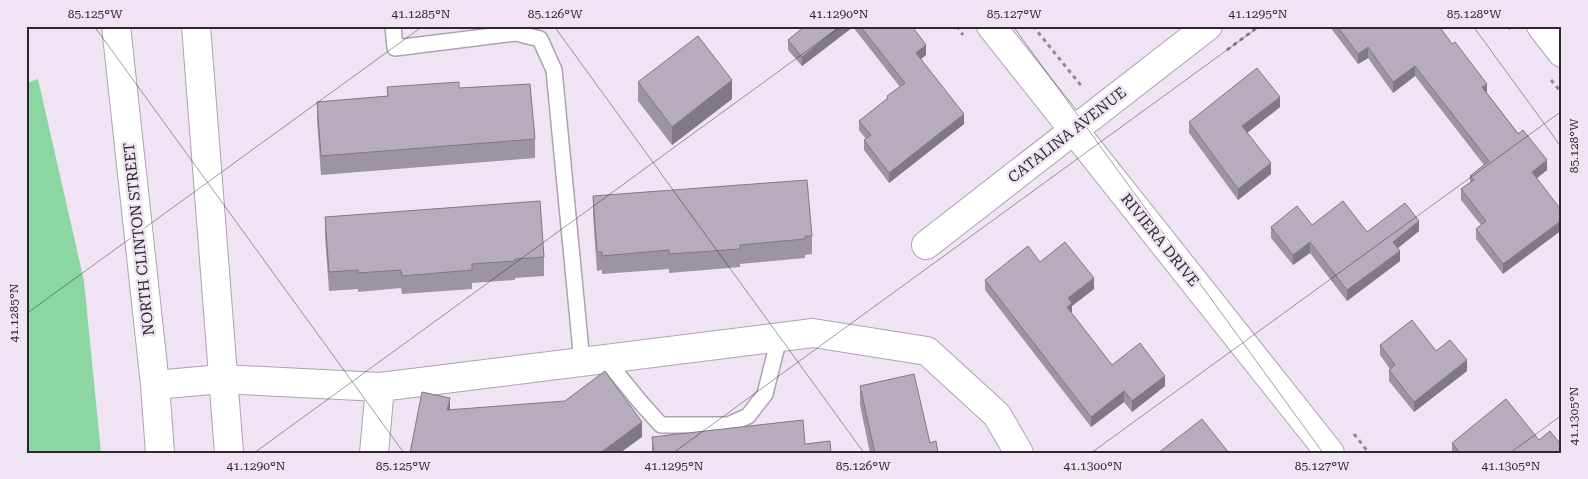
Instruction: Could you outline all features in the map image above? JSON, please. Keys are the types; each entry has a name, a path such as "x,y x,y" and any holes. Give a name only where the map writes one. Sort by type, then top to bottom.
{"street":[{"name":"NORTH CLINTON STREET","path":"116,26 155,384 160,453"},
{"path":"196,26 229,453"},
{"name":"RIVIERA DRIVE","path":"991,26 1330,453"},
{"name":"CATALINA AVENUE","path":"926,245 1208,26"},
{"path":"1541,26 1562,52"},
{"path":"155,384 222,379 380,387 813,333 928,351 998,415 1019,453"},
{"path":"374,453 380,387"}],"lane":[{"path":"393,26 395,48 516,33 536,33 554,70 594,360 642,404 661,425 728,425 748,416 766,394 779,338"}],"path":[{"path":"1033,26 1086,92"},
{"path":"1227,50 1259,26"},
{"path":"1351,430 1369,453"}],"green space":[{"path":"38,79 84,281 101,453 26,453 26,83"}],"building":[{"path":"805,26 840,26 802,57 788,40"},
{"path":"860,26 912,26 926,45 916,53 964,114 889,173 864,140 871,135 859,121 905,83"},
{"path":"1337,26 1439,26 1452,44 1455,42 1487,84 1482,87 1518,134 1523,130 1547,160 1532,172 1562,211 1562,220 1503,264 1476,229 1486,221 1461,189 1474,180 1470,176 1489,161 1415,66 1393,82 1368,47 1358,54"},
{"path":"698,36 732,80 672,127 638,82"},
{"path":"1257,68 1280,97 1242,126 1271,163 1238,189 1189,122"},
{"path":"459,82 459,88 530,84 535,139 321,156 317,102 388,96 387,87"},
{"path":"807,180 812,236 805,236 805,239 740,245 740,249 669,254 669,250 602,256 602,252 597,252 593,196"},
{"path":"540,201 544,257 472,264 472,270 402,276 401,270 358,273 358,270 329,272 325,217"},
{"path":"1343,201 1367,232 1405,203 1419,221 1393,242 1400,251 1347,290 1310,242 1293,255 1271,227 1297,206 1312,225"},
{"path":"1065,242 1094,278 1068,298 1072,303 1067,307 1112,365 1140,343 1165,376 1132,401 1124,391 1091,417 985,280 1028,246 1040,262"},
{"path":"1412,320 1436,351 1450,340 1467,360 1414,402 1389,370 1395,365 1380,345"},
{"path":"605,371 642,422 600,453 410,453 422,392 450,398 447,410 565,401"},
{"path":"914,374 930,443 936,441 938,453 875,453 860,386"},
{"path":"1506,399 1539,440 1550,431 1562,446 1562,453 1460,453 1452,443"},
{"path":"1202,419 1229,453 1158,453"},
{"path":"803,420 805,444 830,441 831,453 654,453 652,437"}]}
